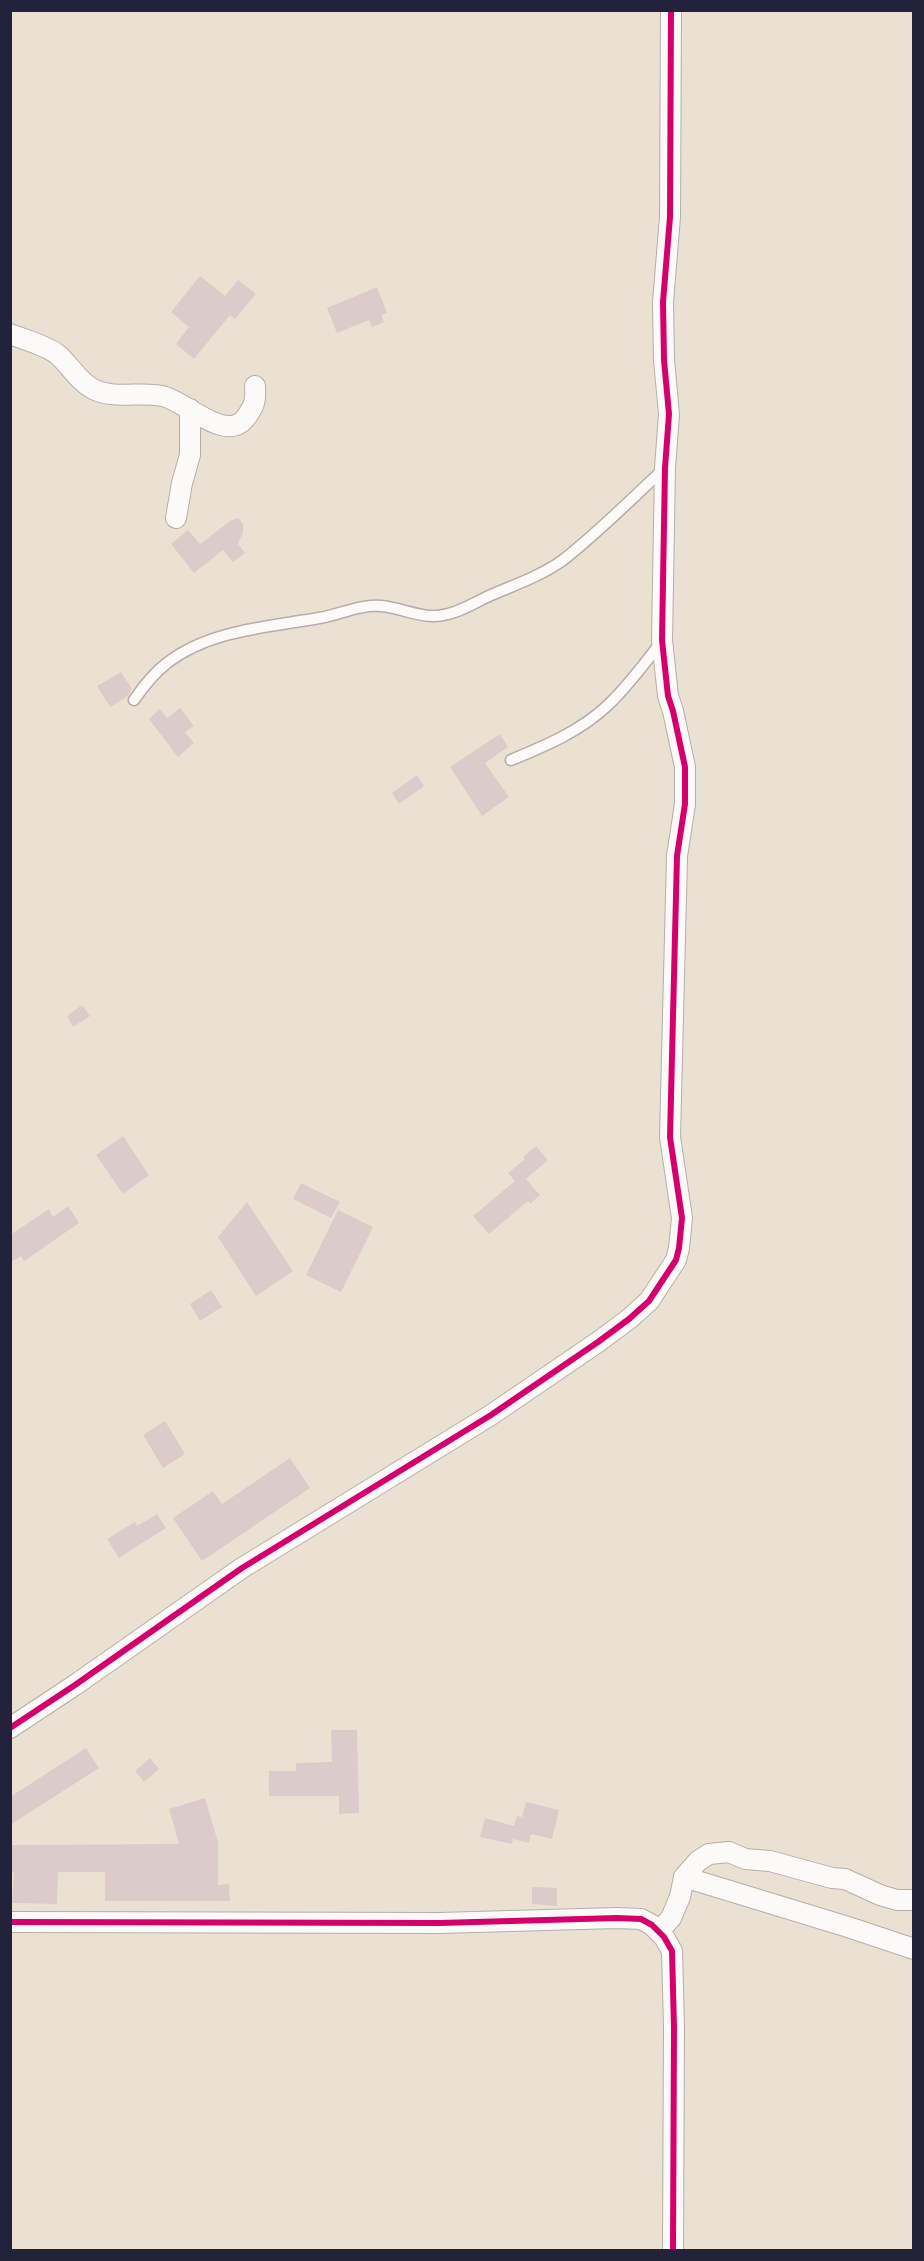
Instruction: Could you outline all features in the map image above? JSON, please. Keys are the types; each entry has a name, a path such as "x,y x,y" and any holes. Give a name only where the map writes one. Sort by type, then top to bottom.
{"street":[{"path":"10,1728 242,1568 491,1415 598,1342 649,1301 674,1265 680,1248 682,1218 670,1137 674,936 677,856 685,804 685,779 682,752 668,696 662,640 665,468 669,414 664,360 663,302 670,217 671,10"},
{"path":"10,334 54,352 91,388 118,395 147,393 165,396 175,399 220,426 234,425 244,420 256,403 255,386"},
{"path":"177,518 190,455 190,409"},
{"path":"659,1930 671,1918 680,1897 684,1877 698,1861 709,1854 729,1852 745,1859 770,1862 832,1878 845,1879 897,1900 914,1900"},
{"path":"684,1877 914,1949"},
{"path":"10,1922 441,1923 641,1919 659,1930 672,1952 674,1976 673,2250"}],"lane":[{"path":"134,700 166,663 196,645 233,633 286,622 318,619 362,607 380,606 429,618 448,614 476,603 562,561 665,468"},
{"path":"511,760 551,742 592,719 631,681 662,640"}],"building":[{"path":"200,276 225,296 238,280 256,294 235,319 230,315 194,359 176,344 189,327 171,312"},
{"path":"377,287 387,313 381,315 384,322 372,327 369,320 337,333 327,308"},
{"path":"238,518 243,524 243,532 238,544 245,553 233,562 223,550 194,573 171,544 188,530 200,544 230,521"},
{"path":"121,672 132,689 128,696 110,707 97,686"},
{"path":"180,708 194,726 185,732 194,743 178,757 149,719 160,709 167,718"},
{"path":"500,734 508,747 485,763 509,797 482,816 450,767"},
{"path":"417,775 424,786 399,804 392,793"},
{"path":"82,1005 90,1016 73,1027 67,1016"},
{"path":"123,1136 149,1175 123,1194 96,1155"},
{"path":"536,1146 548,1160 526,1179 540,1195 530,1204 528,1201 489,1234 473,1216 515,1181 508,1173"},
{"path":"301,1183 340,1202 331,1218 293,1199"},
{"path":"247,1202 293,1271 256,1296 218,1237"},
{"path":"68,1206 79,1223 24,1261 21,1256 10,1263 10,1235 49,1209 53,1217"},
{"path":"338,1210 373,1227 341,1292 306,1275"},
{"path":"211,1290 222,1307 200,1321 190,1304"},
{"path":"165,1421 185,1454 163,1468 143,1435"},
{"path":"290,1458 310,1488 202,1561 173,1518 213,1491 222,1504"},
{"path":"157,1514 166,1528 119,1558 107,1539 135,1522 137,1526"},
{"path":"331,1730 357,1730 359,1813 339,1814 339,1796 269,1796 269,1771 296,1771 296,1763 332,1762"},
{"path":"86,1748 99,1768 10,1825 10,1797"},
{"path":"150,1758 159,1769 144,1782 135,1771"},
{"path":"205,1798 218,1842 218,1885 229,1884 230,1901 105,1901 105,1872 58,1872 57,1904 12,1903 14,1872 10,1872 10,1845 179,1844 169,1809"},
{"path":"526,1802 559,1810 552,1839 531,1834 529,1843 513,1839 512,1844 480,1837 485,1818 514,1826 517,1816 522,1817"},
{"path":"532,1887 557,1888 557,1906 532,1904"}],"cycle path":[{"path":"10,1728 242,1568 491,1415 598,1342 649,1301 676,1260 682,1218 670,1137 677,856 685,804 685,767 668,696 662,640 665,468 669,414 664,360 663,302 670,217 671,10"},
{"path":"10,1922 440,1923 641,1919 652,1925 664,1937 672,1951 673,2250"}]}
